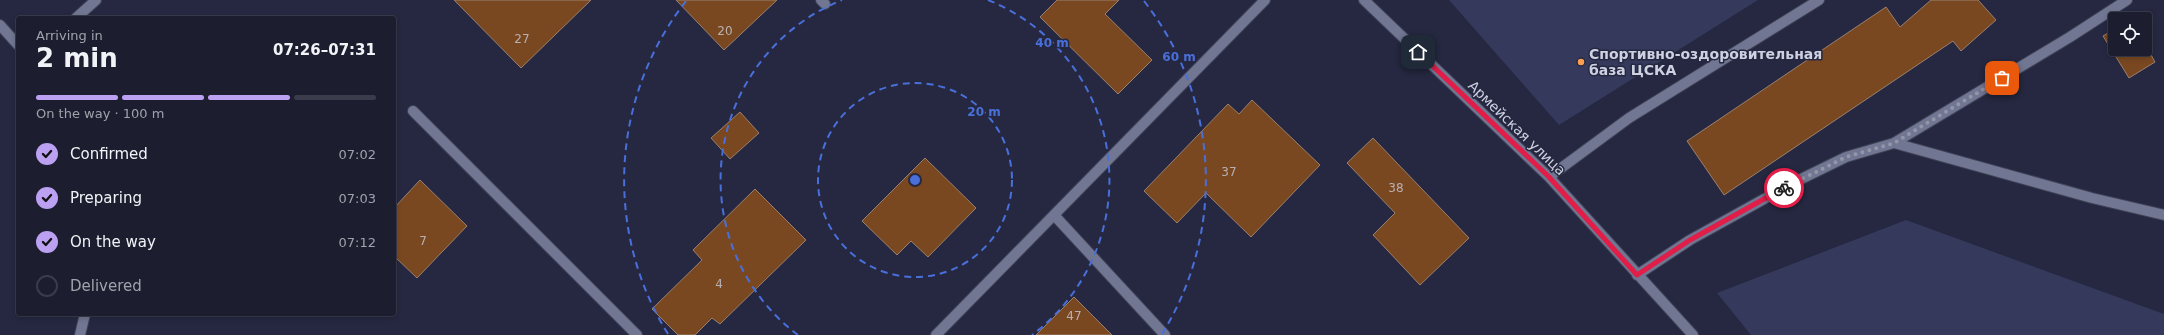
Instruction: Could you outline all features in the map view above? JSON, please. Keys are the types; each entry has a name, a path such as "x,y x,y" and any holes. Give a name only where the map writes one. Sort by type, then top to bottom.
{"street":[{"path":"78,16 96,0"},
{"path":"936,335 1265,0"},
{"name":"Армейская улица","path":"1364,0 1549,177 1692,335"},
{"path":"1549,177 1629,118 1819,0"},
{"path":"1637,275 1690,240 1793,183 1846,157 1894,143 2070,37 2127,0"},
{"path":"0,25 16,43"},
{"path":"413,111 637,335"},
{"path":"1894,143 2092,198 2164,215"},
{"path":"1054,215 1165,335"},
{"path":"80,335 85,316"}],"shaded area":[{"name":"Спортивно-оздоровительная база ЦСКА","path":"1449,0 1758,0 1559,125"},
{"path":"1906,220 2164,314 2164,335 1751,335 1717,293"}],"building":[{"path":"454,0 591,0 521,68"},
{"path":"676,0 777,0 724,50"},
{"path":"1057,0 1119,0 1105,14 1152,60 1118,94 1040,17"},
{"path":"1931,0 1978,0 1996,20 1961,51 1953,41 1724,195 1687,141 1886,7 1900,27"},
{"path":"2108,33 2108,44 2103,36"},
{"path":"2115,56 2152,56 2155,62 2129,78"},
{"path":"1252,100 1320,165 1251,237 1206,193 1177,223 1144,191 1228,104 1239,114"},
{"path":"740,112 759,133 730,159 711,138"},
{"path":"1373,138 1469,238 1420,285 1373,235 1395,213 1347,163"},
{"path":"925,158 976,208 928,257 911,241 897,255 862,221"},
{"path":"420,180 467,226 417,278 396,258 396,206"},
{"path":"755,189 806,240 720,324 712,318 695,335 678,335 652,309 702,260 693,250"},
{"path":"1074,297 1112,335 1036,335"}],"way so far":[{"path":"1784,188 1846,157 1894,143 2002,78"}],"place":[{"name":"Спортивно-оздоровительная база ЦСКА","path":"1581,62"}],"route":[{"path":"1418,52 1549,177 1637,275 1690,240 1784,188"}]}
